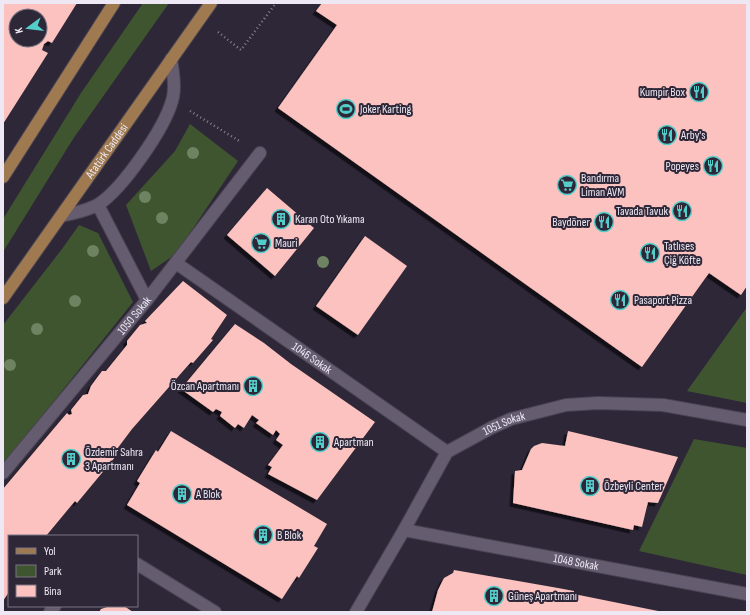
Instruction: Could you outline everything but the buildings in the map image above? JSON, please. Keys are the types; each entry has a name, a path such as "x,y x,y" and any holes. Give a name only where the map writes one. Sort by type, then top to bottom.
{"main road":[{"path":"3,177 114,3"},
{"name":"Atatürk Caddesi","path":"3,298 211,3"}],"street":[{"path":"61,216 80,212 98,205 118,187 157,134 172,100 173,77 171,59"},
{"name":"1050 Sokak","path":"3,473 147,300 260,153"},
{"path":"98,205 147,300"},
{"name":"1046 Sokak","path":"176,263 447,452"},
{"name":"1051 Sokak","path":"447,452 511,419 566,405 598,403 663,405 747,420"},
{"path":"356,612 447,452"},
{"name":"1048 Sokak","path":"404,530 747,594"},
{"path":"138,565 215,612"}],"path":[{"path":"200,19 241,50 276,3"},
{"path":"172,100 260,153"}],"green space":[{"path":"143,3 169,3 73,139 3,252 3,219 81,93"},
{"path":"190,124 238,161 176,254 151,271 126,205 175,151"},
{"path":"79,225 98,233 133,302 3,465 3,325"},
{"path":"747,307 747,403 687,391"},
{"path":"694,439 747,448 747,575 639,551"}],"place":[{"name":"Kumpir Box","path":"699,92"},
{"name":"Joker Karting","path":"346,109"},
{"name":"Arby's","path":"667,135"},
{"name":"Popeyes","path":"713,166"},
{"name":"Bandırma Liman AVM","path":"567,185"},
{"name":"Tavada Tavuk","path":"682,211"},
{"name":"Karan Oto Yıkama","path":"281,219"},
{"name":"Baydöner","path":"604,222"},
{"name":"Mauri","path":"261,243"},
{"name":"Tatlıses Çiğ Köfte","path":"650,253"},
{"name":"Pasaport Pizza","path":"620,300"},
{"name":"Özcan Apartmanı","path":"253,386"},
{"name":"Apartman","path":"320,442"},
{"name":"Özdemir Sahra 3 Apartmanı","path":"71,459"},
{"name":"Özbeyli Center","path":"590,486"},
{"name":"A Blok","path":"182,494"},
{"name":"B Blok","path":"263,535"},
{"name":"Güneş Apartmanı","path":"494,596"}]}
